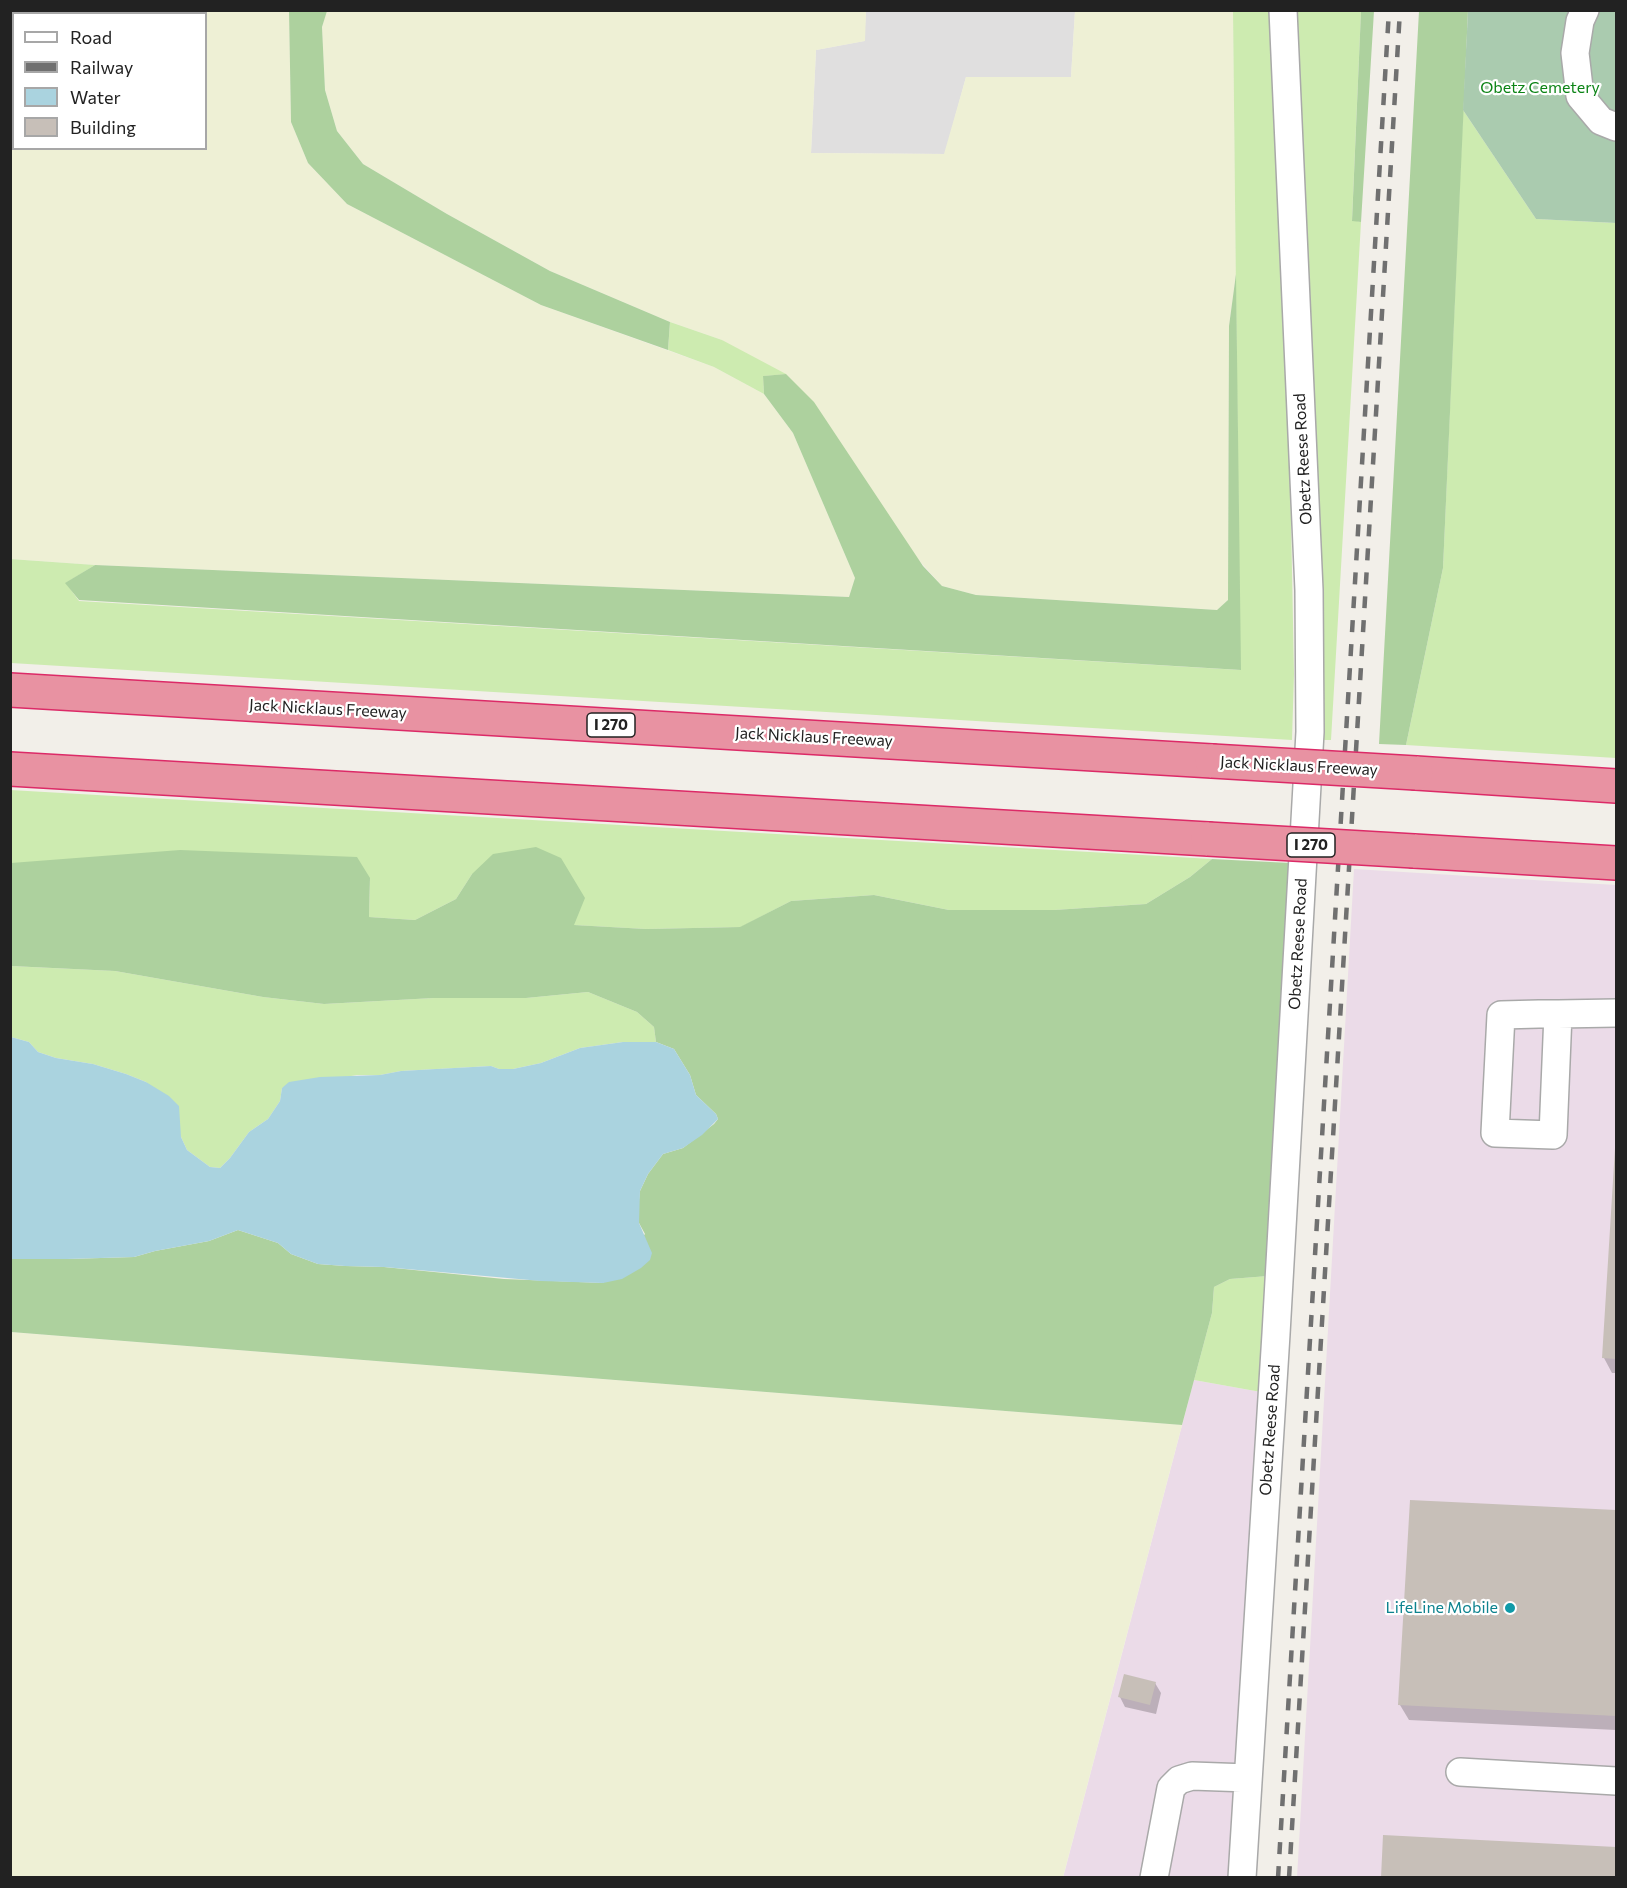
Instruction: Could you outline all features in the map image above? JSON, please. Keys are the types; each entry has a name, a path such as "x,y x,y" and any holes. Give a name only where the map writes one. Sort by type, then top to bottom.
{"highway":[{"name":"Jack Nicklaus Freeway","path":"10,690 1617,786"},
{"name":"I 270","path":"10,769 1617,863"}],"street":[{"name":"Obetz Reese Road","path":"1242,1878 1277,1323 1310,732 1309,590 1283,10"},
{"path":"1585,10 1580,21 1575,53 1580,96 1601,121 1617,127"},
{"path":"1549,1014 1617,1013"},
{"path":"1460,1772 1617,1781"},
{"path":"1154,1878 1171,1788 1179,1780 1192,1776 1248,1778"}],"shaded area":[{"path":"866,11 1075,11 1071,77 966,77 945,154 811,153 816,50 864,41"},
{"path":"1354,869 1616,885 1616,1877 1297,1878"},
{"path":"1194,1380 1261,1392 1232,1877 1063,1878"}],"green space":[{"path":"327,10 866,11 865,41 816,50 811,153 944,154 966,77 1071,77 1075,11 1233,11 1236,274 1229,326 1228,600 1217,610 976,595 942,586 722,340 670,322 550,271 363,164 337,131 325,90 322,27"},
{"path":"10,11 289,11 291,122 308,163 347,204 541,305 714,367 764,394 793,433 855,578 849,597 95,565 11,559"},
{"path":"289,11 327,11 322,27 325,90 337,131 363,164 550,271 670,322 668,350 541,305 347,204 308,163 291,122"},
{"path":"1233,11 1271,11 1290,468 1294,674 1292,740 11,663 10,559 95,565 66,583 79,601 1240,670"},
{"path":"1293,11 1361,11 1352,220 1361,222 1331,740 1321,740"},
{"path":"1361,11 1374,11 1361,222 1352,221"},
{"path":"1419,11 1468,11 1443,568 1406,745 1379,744"},
{"name":"Obetz Cemetery","path":"1468,11 1616,11 1616,223 1536,219 1463,110"},
{"path":"1463,110 1536,219 1616,223 1616,758 1406,745 1443,568"},
{"path":"1236,274 1241,670 79,600 65,583 95,565 849,597 855,578 793,433 764,394 763,376 786,374 814,402 923,566 942,586 976,595 1217,610 1228,600 1229,326"},
{"path":"670,322 722,340 786,374 763,376 764,394 714,367 668,350"},
{"path":"10,790 1212,859 1190,877 1146,904 1054,910 949,910 874,895 791,901 741,927 646,929 573,925 472,874 456,899 415,920 369,917 370,878 11,863"},
{"path":"536,847 561,858 585,898 574,925 646,929 740,927 791,901 874,895 949,910 1054,910 1146,904 1190,877 1212,859 1290,863 1268,1276 1230,1279 1214,1287 1212,1313 1182,1425 11,1332 11,1259 134,1257 209,1241 238,1230 278,1243 291,1254 318,1264 384,1267 504,1279 603,1283 645,1234 639,1223 638,1209 640,1191 648,1174 663,1154 683,1148 718,1119 716,1114 696,1095 690,1075 674,1049 656,1042 654,1027 637,1012 588,992 526,998 434,998 324,1004 263,997 115,971 11,966 11,863 180,850 357,857 370,878 369,917 415,920 456,899 472,874 493,854"},
{"path":"10,966 115,971 263,997 324,1004 434,998 526,998 588,992 637,1012 654,1027 656,1042 623,1042 580,1048 541,1063 513,1069 499,1069 491,1066 401,1071 380,1075 357,1075 282,1088 280,1101 268,1119 249,1132 220,1168 210,1167 187,1150 146,1082 93,1064 56,1058 38,1052 29,1042 11,1037"},
{"path":"1268,1276 1261,1392 1194,1380 1212,1313 1214,1287 1230,1279"},
{"path":"10,1332 1182,1425 1063,1877 11,1877"}],"water":[{"path":"11,1037 29,1042 38,1052 56,1058 93,1064 126,1074 146,1082 169,1096 179,1106 181,1137 187,1150 210,1167 220,1168 249,1132 268,1119 280,1101 282,1088 289,1082 320,1077 380,1075 401,1071 491,1066 499,1069 513,1069 541,1063 580,1048 623,1042 656,1042 674,1049 690,1075 696,1095 716,1114 718,1119 702,1135 683,1148 663,1154 648,1174 640,1191 639,1223 652,1253 650,1260 622,1279 603,1283 541,1281 384,1267 318,1264 291,1254 278,1243 238,1230 209,1241 134,1257 11,1259"}],"building":[{"path":"1616,1148 1616,1359 1602,1358"},
{"name":"LifeLine Mobile","path":"1410,1500 1616,1510 1616,1716 1398,1705"},
{"path":"1124,1674 1156,1682 1150,1705 1118,1697"},
{"path":"1383,1835 1616,1847 1616,1878 1381,1878"}],"railway":[{"path":"1278,1878 1389,10"},
{"path":"1289,1878 1400,10"}],"place":[{"name":"LifeLine Mobile","path":"1510,1608"}]}
